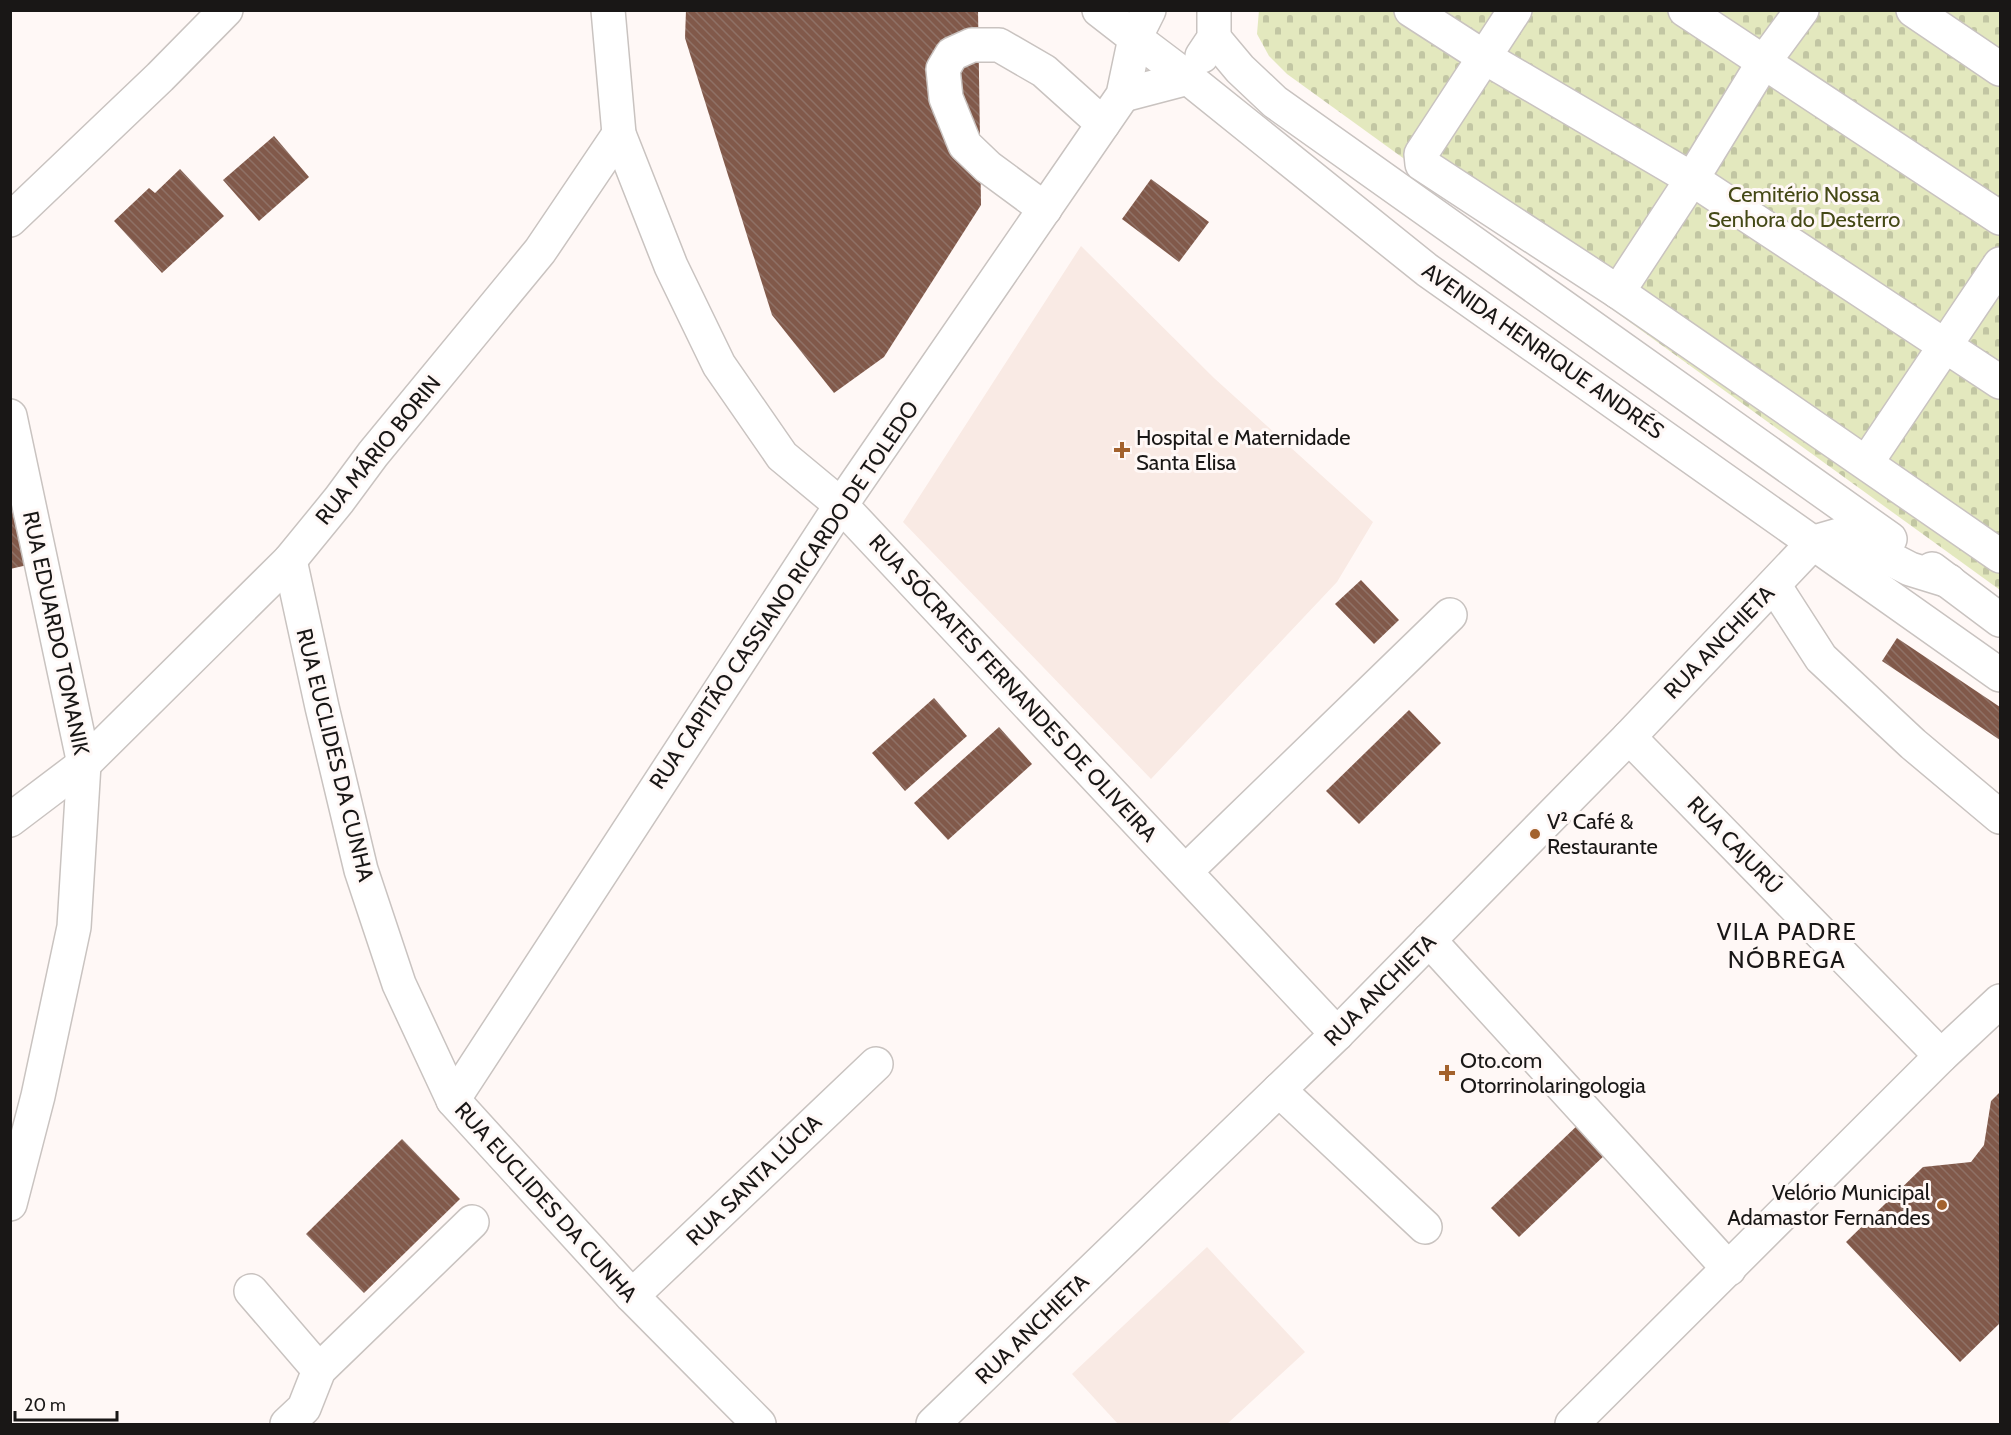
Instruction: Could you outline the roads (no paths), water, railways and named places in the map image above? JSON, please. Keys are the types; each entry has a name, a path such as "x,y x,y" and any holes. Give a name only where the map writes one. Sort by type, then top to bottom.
{"street":[{"path":"10,220 160,77 226,10"},
{"path":"608,10 619,134"},
{"name":"AVENIDA HENRIQUE ANDRÉS","path":"1099,10 1142,24 1188,78 1427,270 2001,675"},
{"path":"1411,10 1484,57 1692,179 2001,382"},
{"path":"1515,10 1421,154 1422,164 1618,292 2001,556"},
{"path":"1685,10 2001,218"},
{"path":"1618,292 1692,179 1763,63 1802,10"},
{"path":"1913,10 2001,69"},
{"name":"RUA CAPITÃO CASSIANO RICARDO DE TOLEDO","path":"453,1100 841,505 1123,95 1142,24"},
{"path":"1123,95 1188,78 1214,24"},
{"name":"AVENIDA HENRIQUE ANDRÉS","path":"1214,24 1240,69 1275,102 2001,620"},
{"path":"1045,209 988,167 965,145 946,98 943,69 952,54 972,45 999,45 1044,71 1103,124"},
{"name":"RUA SÓCRATES FERNANDES DE OLIVEIRA","path":"619,134 671,266 719,365 782,456 841,505 1186,870 1337,1034"},
{"name":"RUA MÁRIO BORIN","path":"10,819 84,764 290,560 373,454 540,251 619,134"},
{"path":"1427,270 1418,244 1425,230 1444,222"},
{"path":"1867,462 1944,345 2001,264"},
{"name":"RUA EDUARDO TOMANIK","path":"10,416 84,764 74,927 38,1096 10,1204"},
{"path":"1814,542 1842,534 1910,569 1949,581"},
{"name":"RUA ANCHIETA","path":"933,1425 1337,1034 1629,737 1814,542"},
{"name":"RUA EUCLIDES DA CUNHA","path":"290,560 361,870 399,984 453,1100 632,1296 759,1425"},
{"path":"1774,585 1821,658 1913,744 2001,817"},
{"path":"1186,870 1450,615"},
{"name":"RUA CAJURÚ","path":"1629,737 1941,1056"},
{"path":"1429,940 1728,1269"},
{"path":"1583,1421 1728,1269 1941,1056 2001,1001"},
{"name":"RUA SANTA LÚCIA","path":"632,1296 876,1064"},
{"path":"1280,1090 1425,1227"},
{"path":"287,1425 304,1408 319,1370 472,1222"},
{"path":"251,1291 319,1370"}],"place":[{"name":"Hospital e Maternidade Santa Elisa","path":"1122,450"},
{"name":"V² Café & Restaurante","path":"1535,834"},
{"name":"Oto.com Otorrinolaringologia","path":"1447,1073"},
{"name":"Velório Municipal Adamastor Fernandes","path":"1942,1205"}],"district":[{"name":"VILA PADRE NÓBREGA","path":"1787,945"}],"park label":[{"name":"Cemitério Nossa Senhora do Desterro","path":"1804,206"}]}
